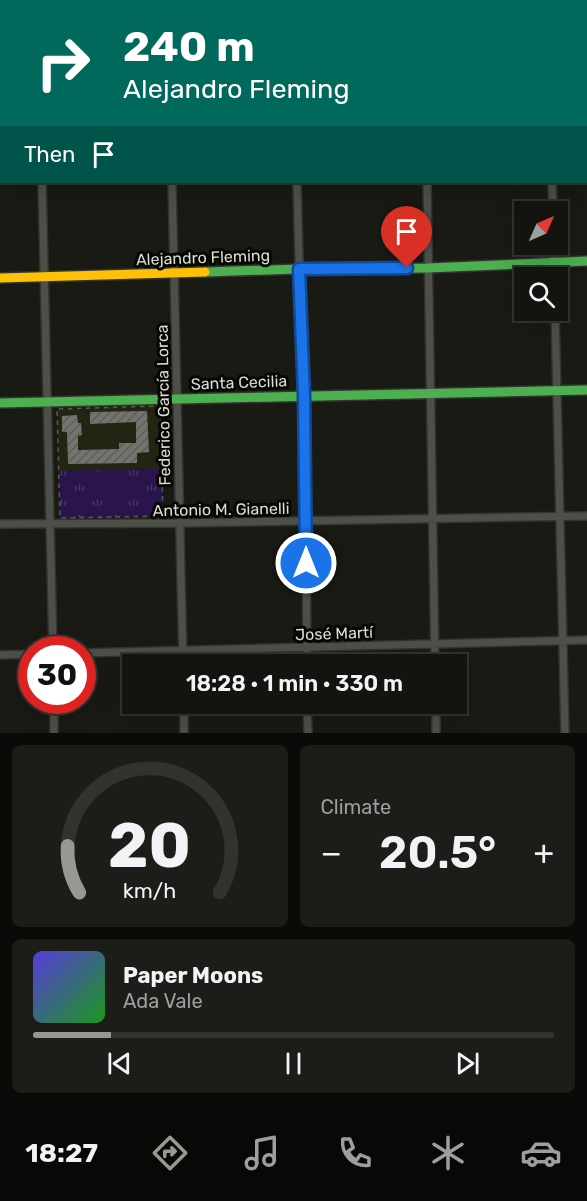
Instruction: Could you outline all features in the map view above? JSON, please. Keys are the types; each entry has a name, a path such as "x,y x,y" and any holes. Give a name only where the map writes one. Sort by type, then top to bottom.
{"street":[{"path":"42,183 52,636"},
{"name":"Federico García Lorca","path":"172,183 182,654"},
{"path":"297,183 304,396 306,654"},
{"path":"427,183 435,654"},
{"path":"552,183 553,201"},
{"path":"554,255 554,267"},
{"name":"Alejandro Fleming","path":"0,278 299,269 428,268 587,261"},
{"path":"555,321 565,733"},
{"name":"Santa Cecilia","path":"0,403 587,390"},
{"name":"Antonio M. Gianelli","path":"0,524 587,516"},
{"name":"José Martí","path":"96,653 587,640"},
{"path":"0,655 18,654"},
{"path":"54,714 54,733"},
{"path":"184,714 184,733"},
{"path":"308,714 308,733"},
{"path":"436,714 436,733"}],"path":[{"path":"160,406 163,516 60,518 57,409 160,406"}],"shaded area":[{"path":"160,406 162,468 59,471 57,409"}],"green space":[{"path":"162,468 163,516 60,518 59,471"},
{"path":"119,471 120,491 84,492 84,472"}],"building":[{"path":"147,411 149,452 137,453 137,463 68,464 67,432 62,432 62,416 77,415 78,423 81,423 82,435 78,436 78,450 119,449 119,443 136,443 136,422 90,424 90,412"}],"traffic: fast":[{"path":"205,272 428,268 587,261"},
{"path":"0,403 587,390"}],"traffic: slow":[{"path":"0,278 205,272"}],"route":[{"path":"306,563 304,396 299,269 407,268"}]}
